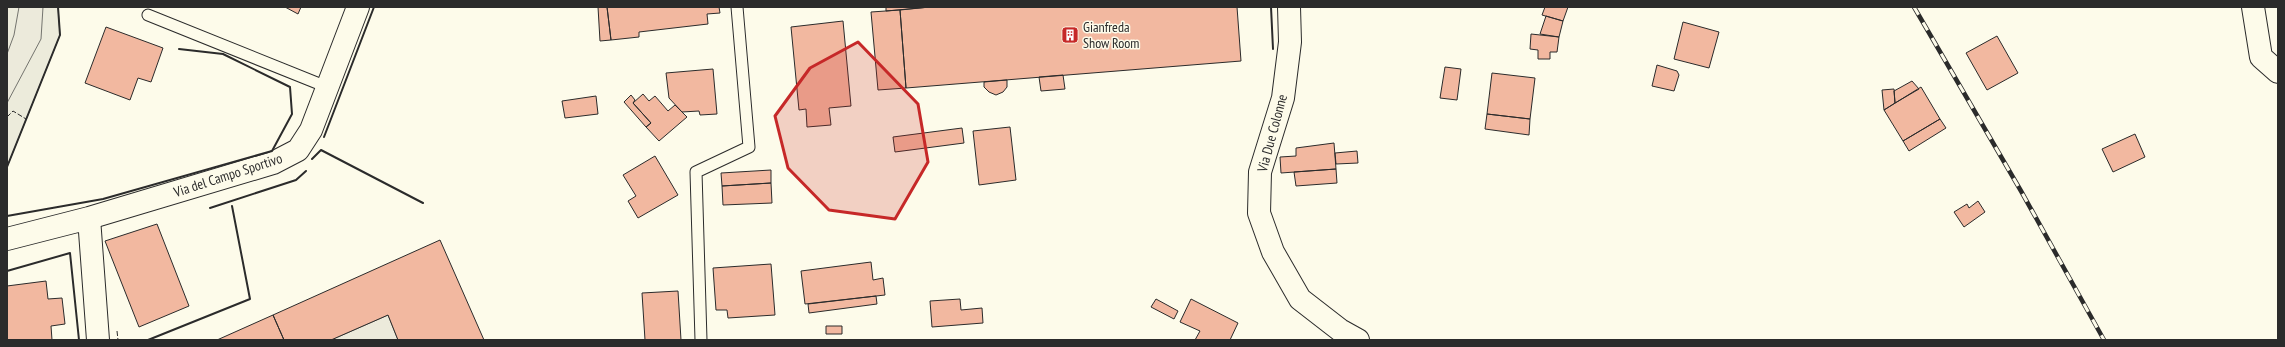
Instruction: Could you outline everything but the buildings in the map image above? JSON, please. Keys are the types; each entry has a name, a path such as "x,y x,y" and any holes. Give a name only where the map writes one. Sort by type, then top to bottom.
{"street":[{"name":"Via del Campo Sportivo","path":"7,239 89,218 273,163 298,150 311,130 358,7"},
{"name":"Via Due Colonne","path":"1289,7 1290,42 1283,98 1260,172 1259,213 1273,252 1300,299 1340,330 1358,340"},
{"path":"2253,7 2261,57 2278,72"},
{"path":"89,218 98,340"}],"lane":[{"path":"701,340 696,172 750,147 737,7"},
{"path":"148,15 327,87"}],"highlighted area":[{"path":"858,42 918,104 928,162 895,219 829,210 788,168 775,116 810,68"}],"shaded area":[{"path":"7,7 58,7 60,35 7,167"},
{"path":"19,7 43,7 41,39 7,103 7,54 14,35"},
{"path":"388,315 398,340 331,340"}],"railway":[{"path":"1914,7 2021,191 2104,340"}],"fence":[{"path":"7,117 13,111 26,119"},
{"path":"117,331 118,340"}],"wall":[{"path":"7,167 60,35 58,7"},
{"path":"324,137 374,7"},
{"path":"1271,7 1273,49"},
{"path":"7,216 103,199 272,151 292,114 290,87 223,54 179,49"},
{"path":"312,159 321,150 423,203"},
{"path":"210,208 296,180 306,171"},
{"path":"148,340 250,299 232,206"},
{"path":"7,271 70,253 79,340"}],"place":[{"name":"Gianfreda Show Room","path":"1070,35"}]}
